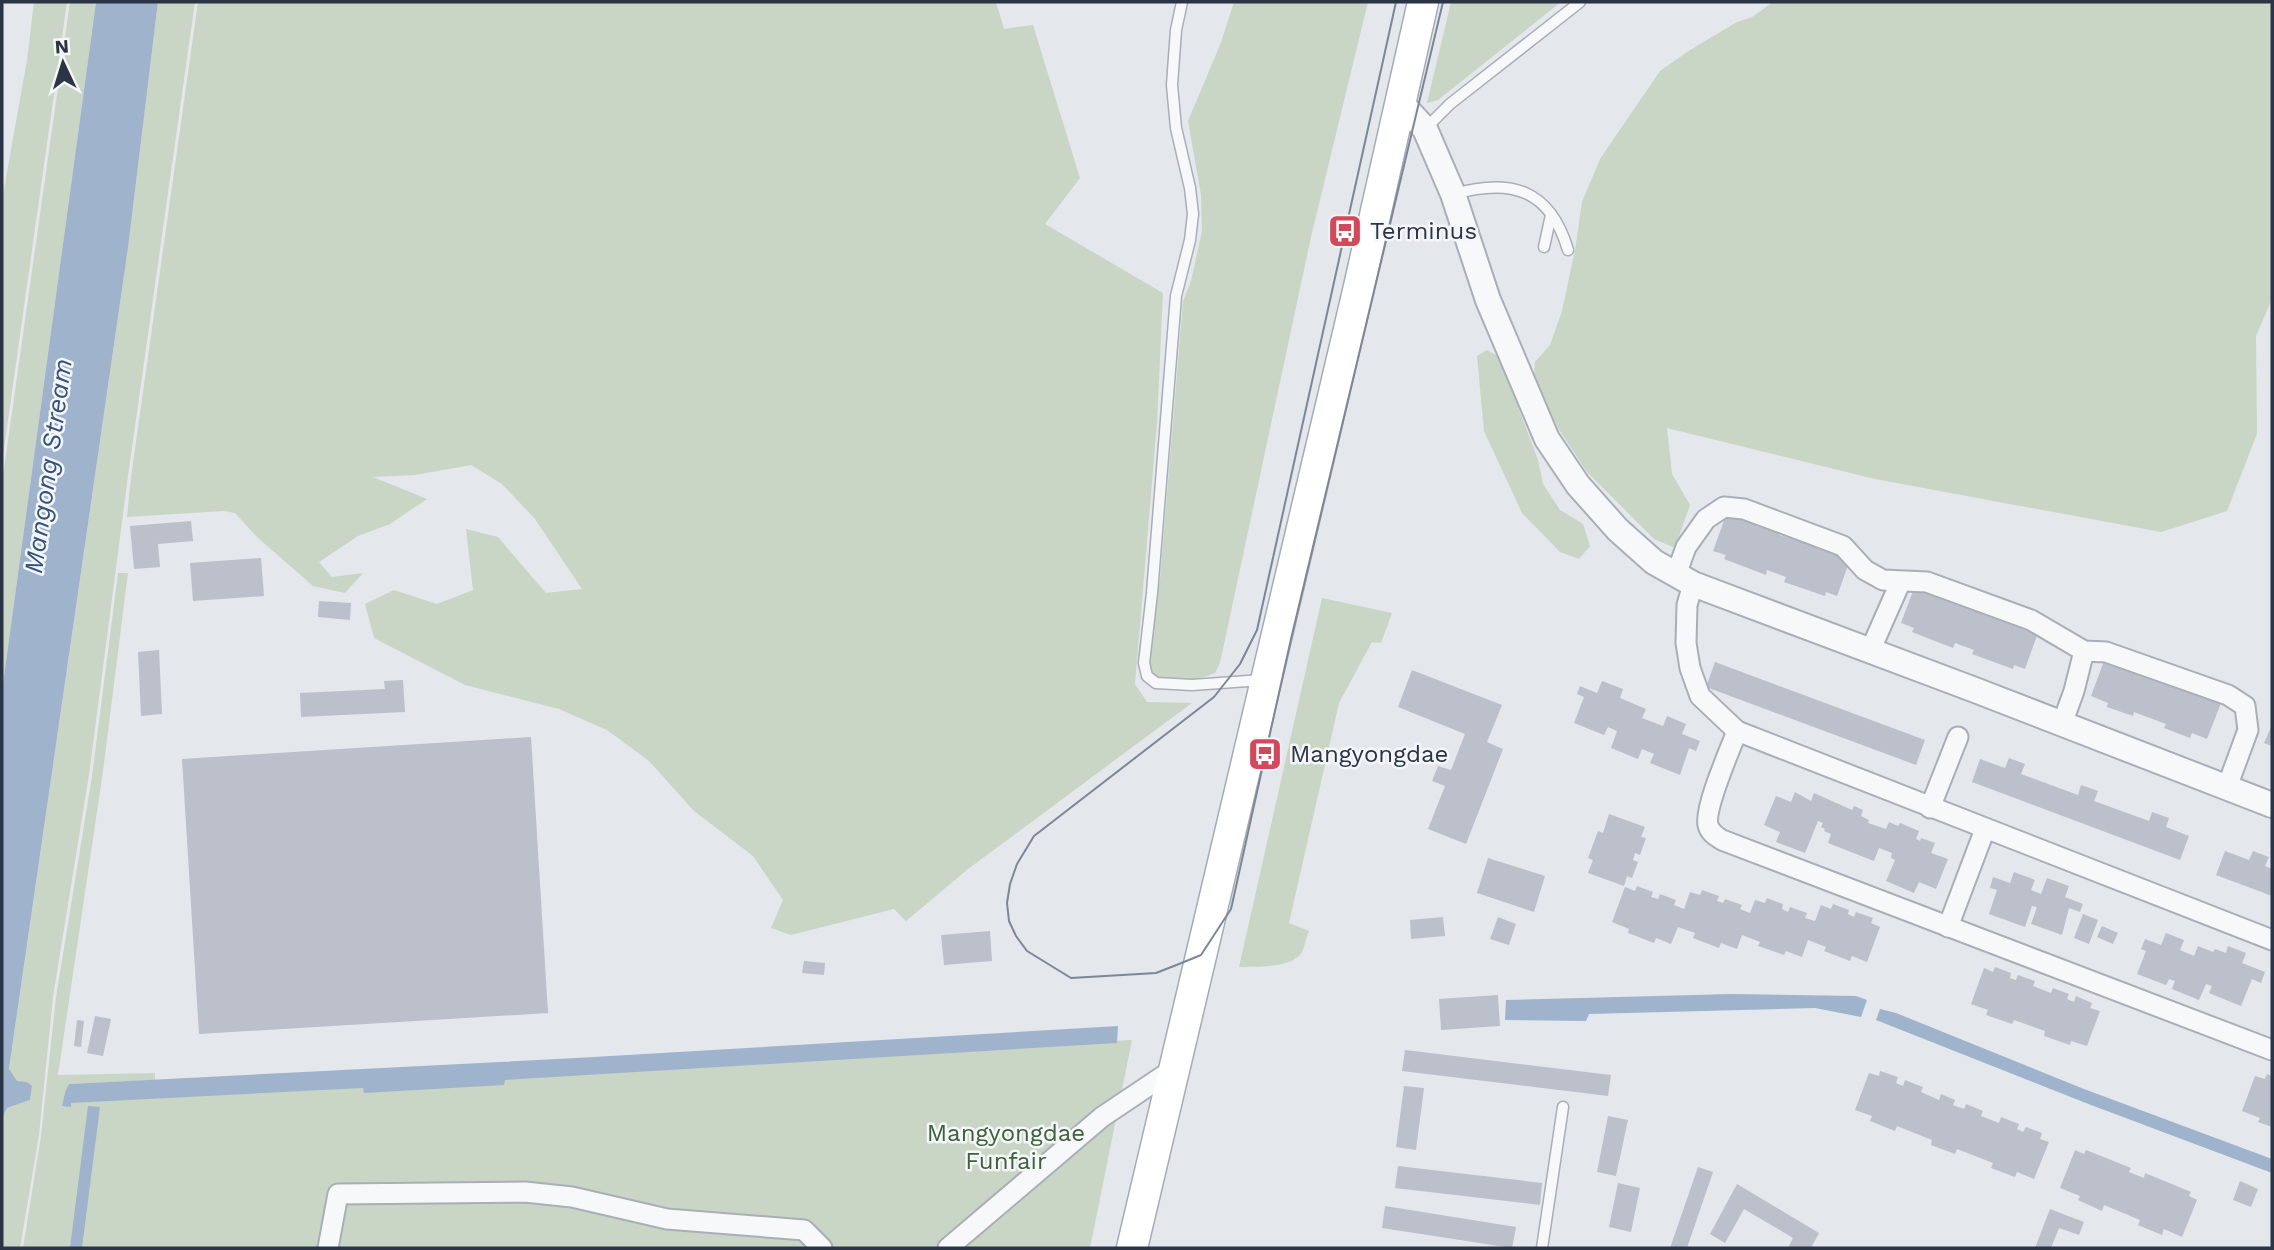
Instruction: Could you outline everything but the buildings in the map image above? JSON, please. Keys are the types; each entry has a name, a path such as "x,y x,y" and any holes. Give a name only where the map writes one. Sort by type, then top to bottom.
{"main road":[{"path":"1132,1248 1423,2"}],"street":[{"path":"1401,103 1425,129 1453,194 1488,300 1547,439 1578,485 1618,530 1654,562 1685,580 2272,805"},
{"path":"2227,788 2248,730 2245,706 2228,695 2106,652 2084,651 2031,620 1927,583 1883,580 1865,570 1843,546 1744,509 1724,507 1706,519 1686,547 1686,643 1690,668 1700,696 1737,731 2272,940"},
{"path":"1870,651 1900,583"},
{"path":"2062,724 2084,651"},
{"path":"1737,731 1708,810 1707,824 1712,834 2272,1049"},
{"path":"1930,808 1958,737"},
{"path":"1948,926 1985,830"},
{"path":"948,1248 1102,1117 1175,1068"},
{"path":"328,1248 338,1194 525,1192 572,1197 667,1219 804,1230 822,1248"}],"lane":[{"path":"1182,2 1176,30 1172,85 1176,128 1193,214 1191,240 1175,310 1144,663 1147,676 1156,683 1192,685 1266,679"},
{"path":"1425,129 1450,104 1580,2"},
{"path":"1453,194 1501,187 1517,188 1544,205 1564,237 1568,250"},
{"path":"1545,247 1551,215"},
{"path":"1542,1248 1563,1107"}],"green space":[{"path":"34,2 67,2 2,463 2,200 27,60"},
{"path":"70,2 96,2 2,691 2,483"},
{"path":"158,2 195,2 89,775 53,997 39,1135 20,1248 2,1248 2,1119 7,1108 30,1100 32,1087 27,1082 17,1082 9,1070 128,248"},
{"path":"198,2 996,2 1004,29 1033,25 1080,178 1045,224 1163,293 1157,423 1135,684 1147,702 1192,703 968,869 906,921 894,909 791,935 771,928 783,900 753,856 694,811 649,761 607,730 559,709 465,685 374,638 365,604 394,590 437,604 473,590 466,529 498,537 546,593 582,589 535,519 502,484 471,465 415,475 373,477 427,499 390,524 358,536 319,562 332,577 363,573 345,593 313,586 257,537 235,513 224,511 127,517"},
{"path":"1234,2 1368,2 1311,237 1220,663 1215,673 1189,680 1171,681 1155,677 1148,672 1147,661 1160,579 1183,301 1191,281 1202,231 1201,195 1188,121 1220,45"},
{"path":"1451,2 1561,2 1438,100 1427,103"},
{"path":"1773,2 2272,2 2272,299 2256,336 2257,434 2227,511 2161,532 1875,479 1667,428 1672,474 1690,505 1675,548 1654,539 1587,472 1558,428 1534,377 1535,362 1550,345 1562,311 1582,202 1600,159 1660,71 1690,50 1737,22 1752,17"},
{"path":"1487,350 1498,356 1538,460 1543,484 1560,510 1583,524 1590,546 1579,559 1560,552 1522,513 1484,431 1477,356"},
{"name":"Mangyongdae Funfair","path":"118,573 128,573 103,771 58,1075 155,1073 155,1080 69,1084 62,1106 74,1100 1132,1040 1090,1248 23,1248 41,1136 56,997 92,776"},
{"path":"1322,598 1392,613 1381,643 1372,642 1339,703 1289,923 1309,931 1303,950 1297,957 1282,964 1239,967"}],"water":[{"name":"Mangong Stream","path":"96,2 158,2 128,248 9,1069 17,1081 27,1082 32,1086 30,1100 7,1108 2,1119 2,691"},
{"path":"1732,994 1856,996 1867,1000 1861,1017 1815,1008 1589,1014 1586,1021 1505,1020 1506,1000"},
{"path":"1880,1009 2272,1159 2272,1173 1876,1020"},
{"path":"1118,1026 1117,1043 505,1080 504,1085 364,1093 363,1088 71,1103 71,1107 62,1106 69,1084"},
{"path":"88,1106 100,1107 82,1248 70,1248"}],"tram line":[{"path":"1396,2 1257,630 1240,664 1214,697 1034,836 1017,864 1010,884 1007,903 1009,921 1016,936 1027,951 1071,978 1156,973 1201,955 1231,909 1291,639 1443,2"}],"place":[{"name":"Terminus","path":"1345,231"},
{"name":"Mangyongdae","path":"1265,754"}]}
